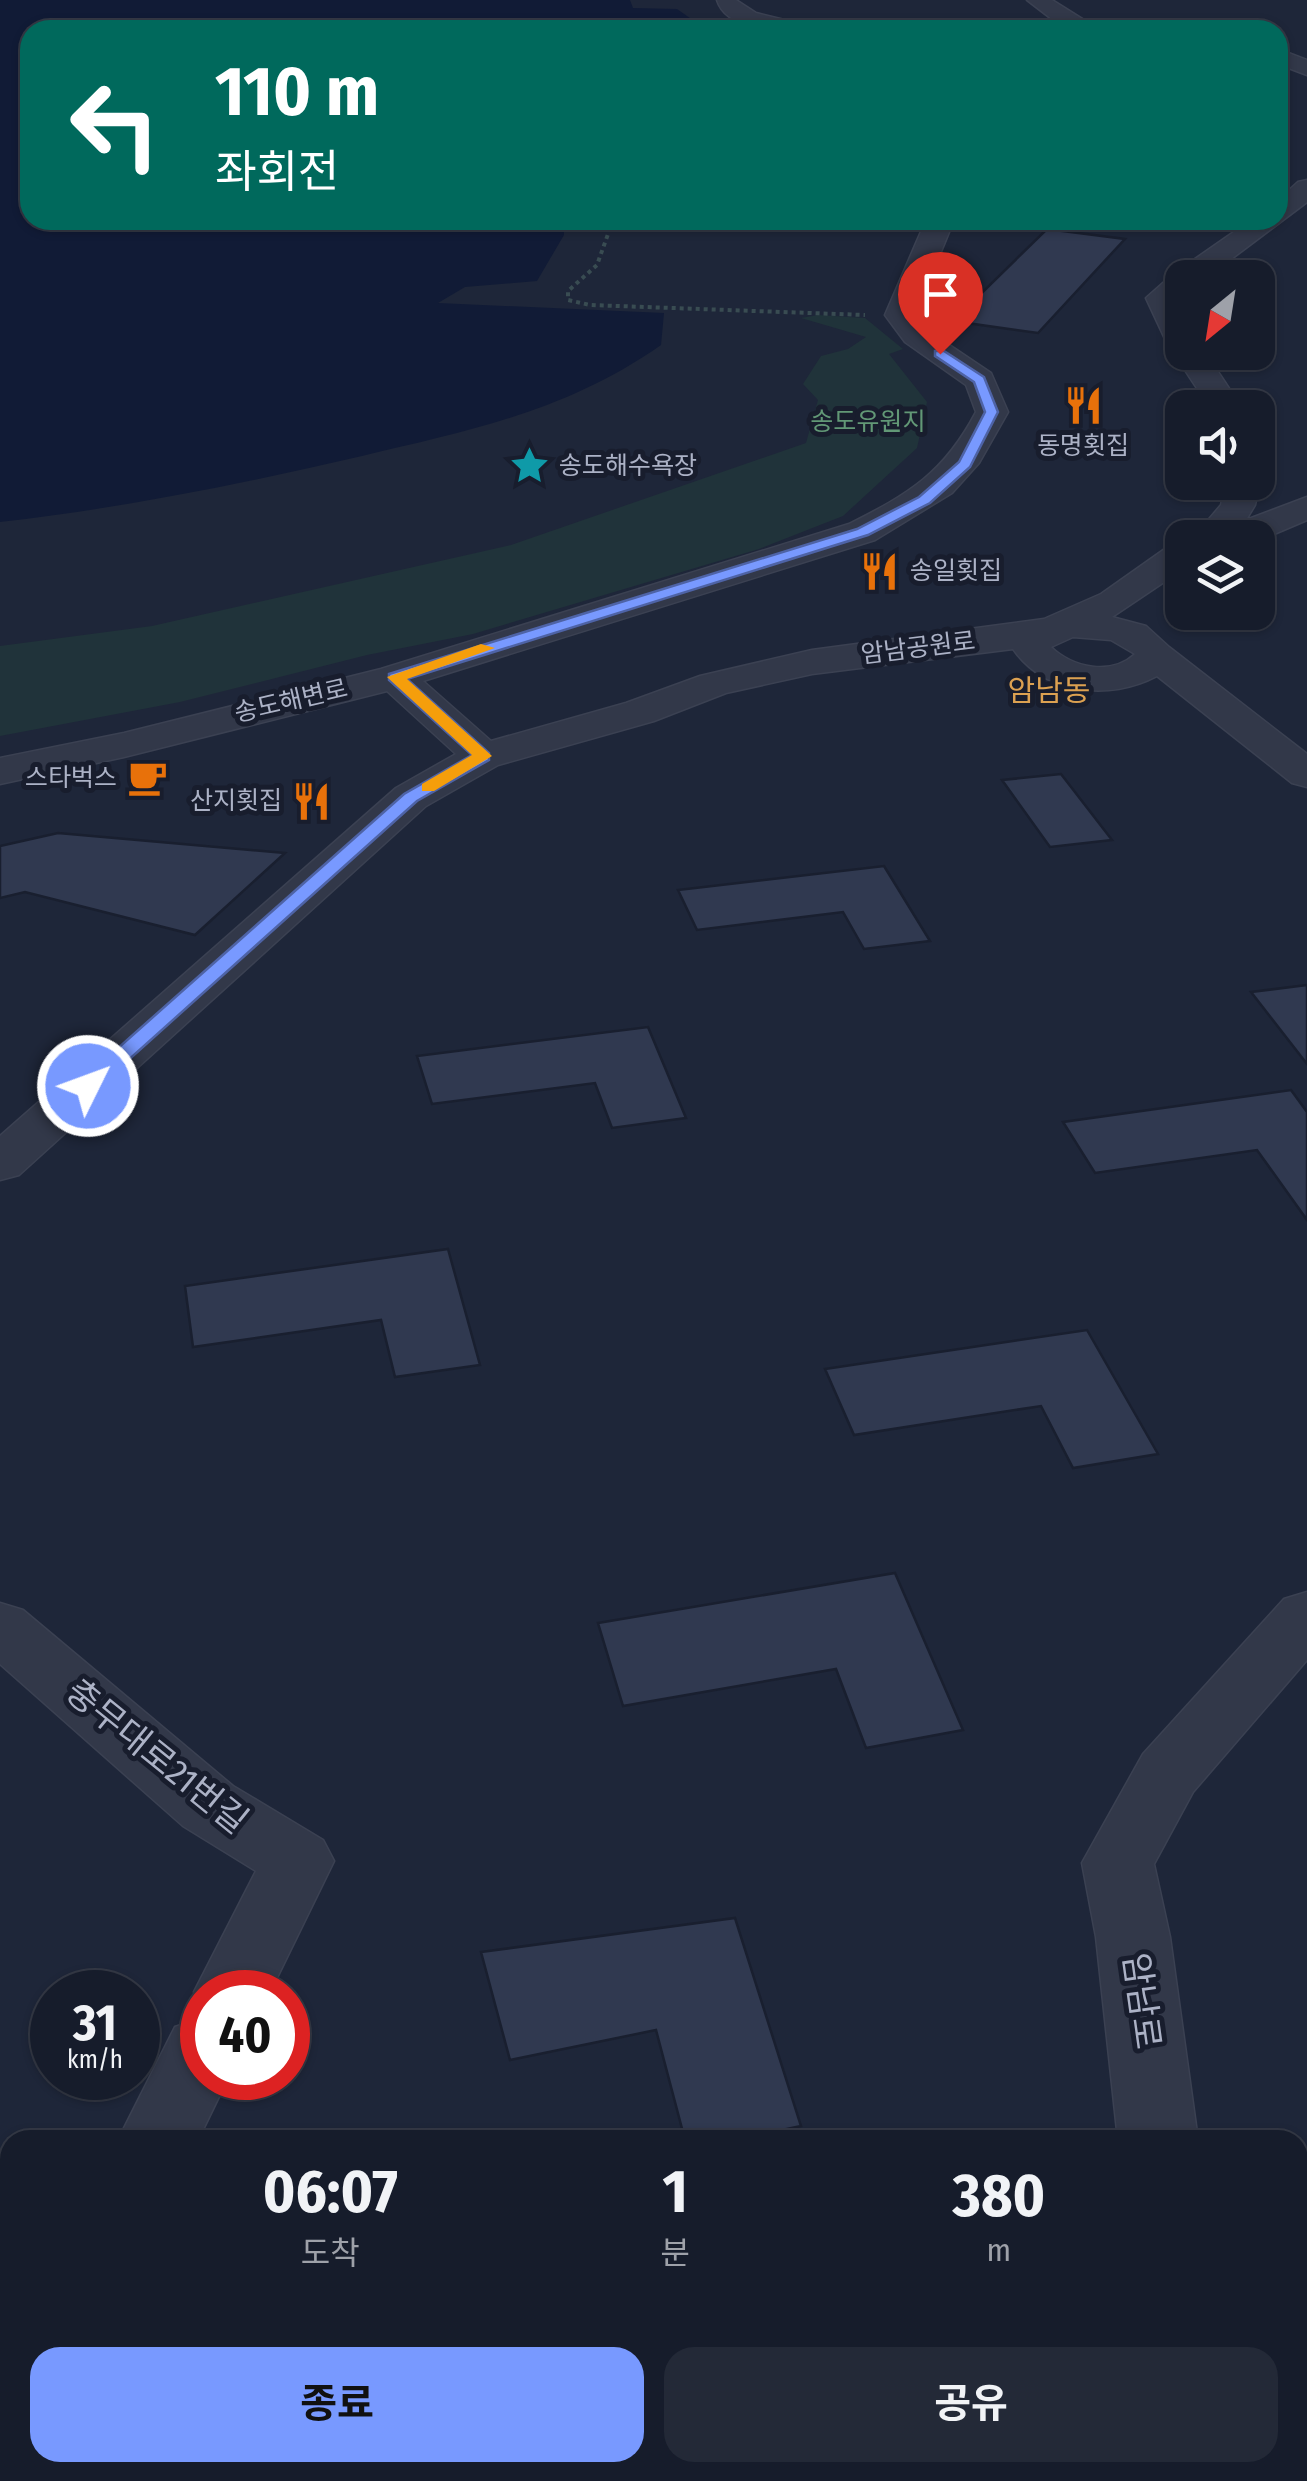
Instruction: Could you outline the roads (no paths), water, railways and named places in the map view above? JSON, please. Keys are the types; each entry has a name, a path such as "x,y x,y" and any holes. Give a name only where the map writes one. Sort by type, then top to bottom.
{"street":[{"path":"1038,0 1066,20"},
{"path":"723,1 750,18 764,9"},
{"path":"1288,204 1307,188"},
{"name":"송도해변로","path":"0,771 124,745 395,677 862,532 924,500 965,464 992,412 980,380 916,336 901,316 936,230"},
{"path":"1211,260 1254,230"},
{"path":"1275,522 1307,508"},
{"name":"암남공원로","path":"640,712 714,684 812,662 1009,638 1055,628 1114,602 1165,566"},
{"path":"1053,669 1036,658 1031,646 1038,636 1055,628 1107,626 1132,633 1165,621"},
{"path":"1106,678 1149,666 1165,621"},
{"path":"1171,630 1224,712 1307,774"},
{"name":"암남공원로","path":"0,1164 411,798 483,756 640,712 896,663 985,660 1053,669 1106,678 1224,712"},
{"path":"395,677 483,756"},
{"name":"암남로","path":"1157,2130 1133,1936 1118,1863 1168,1772 1307,1616"},
{"name":"충무대로21번길","path":"0,1626 208,1806 298,1861 243,1970"},
{"path":"163,2130 180,2096"}],"water":[{"path":"0,0 630,0 633,8 677,9 693,20 20,20 20,230 564,230 537,281 465,287 438,303 664,313 661,345 590,387 517,416 362,456 227,485 0,522"}],"place":[{"name":"동명횟집","path":"1083,405"},
{"name":"송도해수욕장","path":"529,466"},
{"name":"송일횟집","path":"880,571"},
{"name":"스타벅스","path":"147,778"},
{"name":"산지횟집","path":"312,801"}],"district":[{"name":"암남동","path":"1049,691"}],"park label":[{"name":"송도유원지","path":"868,422"}]}
